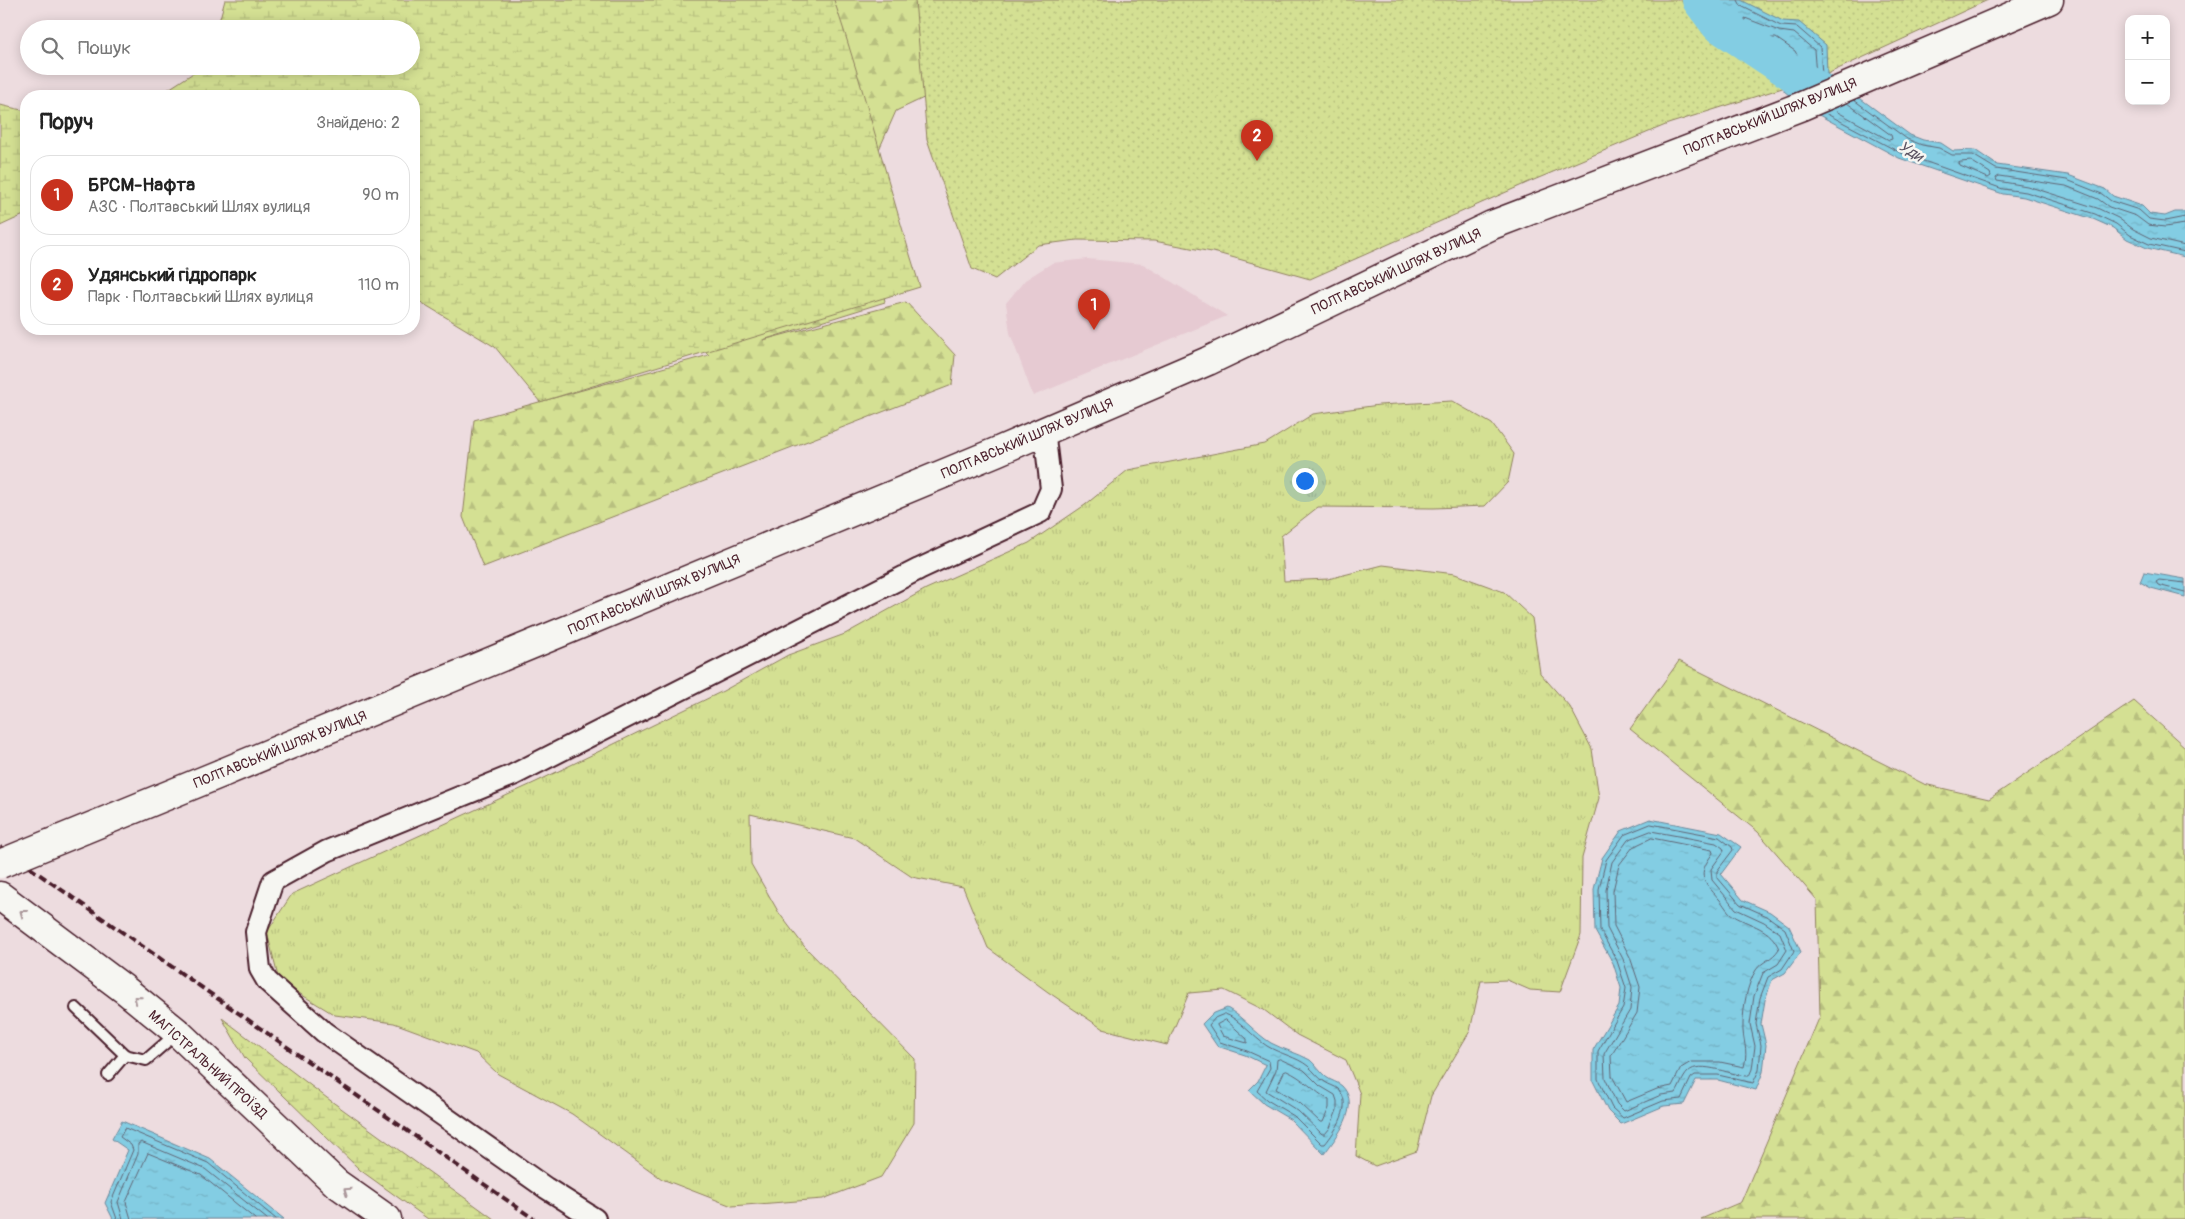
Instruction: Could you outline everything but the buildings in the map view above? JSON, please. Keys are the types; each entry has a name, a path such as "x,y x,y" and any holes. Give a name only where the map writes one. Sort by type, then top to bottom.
{"main road":[{"name":"ПОЛТАВСЬКИЙ ШЛЯХ ВУЛИЦЯ","path":"0,864 1208,361 1492,225 1802,106 2050,0"},
{"name":"МАГІСТРАЛЬНИЙ ПРОЇЗД","path":"0,896 178,1032 336,1183 387,1219"}],"street":[{"path":"594,1219 546,1188 324,1032 267,981 260,969 256,932 273,881 327,851 513,775 919,570 1041,512 1051,489 1044,430"}],"lane":[{"path":"76,1008 125,1055 146,1060 178,1032"},
{"path":"108,1075 125,1055"}],"shaded area":[{"path":"1087,259 1143,264 1227,316 1033,396 1010,333 1006,303 1025,280 1052,263"}],"green space":[{"path":"225,0 834,0 920,287 540,402 495,347 420,302 420,90 167,90 190,75 420,75 420,20 219,20"},
{"path":"501,0 1227,0 966,78 896,111 866,179 885,302 763,340 906,302 955,355 952,385 483,567 463,517 474,420 709,355 675,324 788,55 392,90 341,90 385,75 420,75 420,59"},
{"path":"915,0 1988,0 1827,74 1668,124 1529,182 1310,279 1217,253 1154,241 1077,240 1038,245 995,279 972,269 927,139"},
{"path":"0,105 20,110 20,217 0,226"},
{"path":"1452,401 1492,424 1514,454 1508,482 1485,506 1434,508 1318,507 1281,536 1284,581 1328,579 1383,565 1455,574 1504,592 1532,618 1540,673 1570,707 1592,749 1599,798 1582,858 1581,935 1560,992 1530,990 1507,980 1481,981 1470,1031 1431,1096 1417,1151 1375,1166 1356,1156 1360,1094 1346,1060 1297,1035 1264,1010 1224,990 1189,993 1167,1045 1103,1029 988,948 963,887 912,877 854,838 750,814 751,864 779,913 804,946 915,1059 914,1123 881,1177 823,1199 732,1206 662,1179 572,1114 498,1074 476,1053 394,1023 335,1015 279,981 267,932 292,894 536,782 723,691 788,655 845,634 926,589 1029,543 1085,505 1128,470 1265,444 1313,414 1379,405"},
{"path":"1679,661 1924,784 1989,799 2134,701 2185,747 2185,1219 1701,1219 1741,1202 1820,1016 1817,900 1758,832 1630,729"},
{"path":"222,1018 327,1098 494,1219 428,1219 360,1170 245,1058"}],"water":[{"path":"1701,0 1741,0 1783,21 1799,22 1826,45 1827,74 1910,135 1923,140 1941,143 1953,151 1975,150 1997,165 2068,175 2105,189 2113,196 2142,206 2150,214 2165,216 2175,212 2185,212 2185,257 2147,248 2127,239 2113,228 2093,219 2024,197 2003,194 1899,158 1802,106 1784,91 1787,59 1772,48 1769,56 1756,54 1734,33 1734,25 1714,12"},
{"path":"2144,572 2185,579 2185,597 2151,588 2140,582"},
{"path":"1650,819 1721,833 1741,847 1721,874 1743,900 1770,912 1789,926 1801,952 1785,973 1772,980 1765,1000 1761,1024 1766,1045 1763,1072 1756,1090 1718,1080 1696,1080 1684,1104 1664,1106 1621,1124 1608,1111 1593,1081 1593,1050 1619,1006 1621,988 1613,963 1595,931 1594,889 1602,858 1621,831"},
{"path":"1227,1008 1271,1043 1310,1060 1326,1077 1342,1086 1347,1094 1348,1112 1340,1131 1324,1154 1291,1120 1264,1104 1249,1090 1258,1081 1266,1065 1245,1055 1217,1046 1202,1024 1212,1014"},
{"path":"122,1121 210,1159 284,1219 113,1219 105,1203 128,1150 112,1139"}],"waterway":[{"name":"Уди","path":"1700,0 1718,24 1827,96"}],"railway":[{"path":"0,847 534,1219"}],"place":[{"name":"Удянський гідропарк","path":"1257,161"},
{"name":"БРСМ-Нафта","path":"1094,330"}]}
